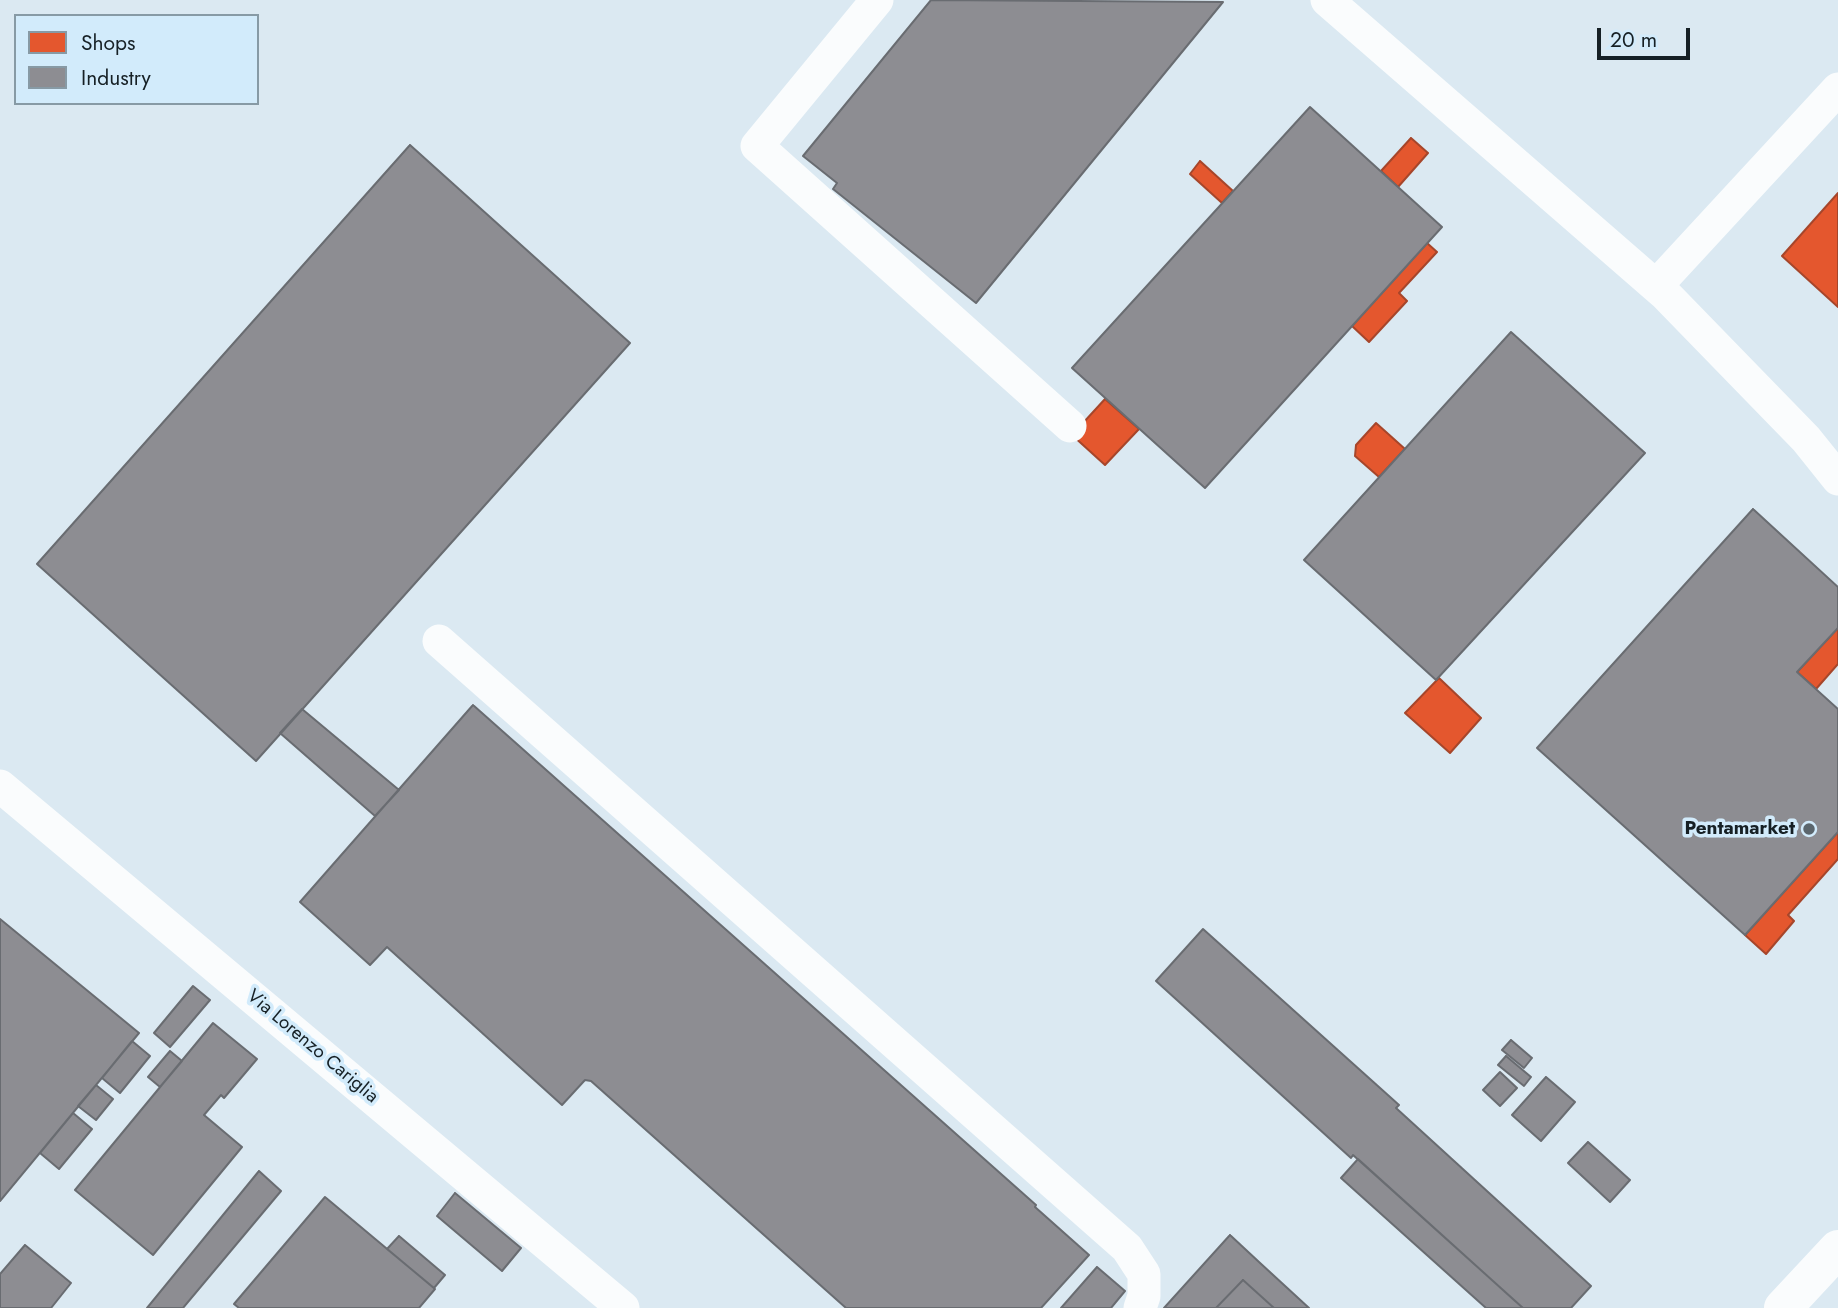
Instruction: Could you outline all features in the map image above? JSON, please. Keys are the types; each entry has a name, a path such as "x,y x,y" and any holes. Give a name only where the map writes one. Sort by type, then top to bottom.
{"main road":[{"path":"1783,1308 1838,1249"}],"street":[{"path":"877,0 757,146 1070,426"},
{"path":"1327,0 1656,286 1806,439 1838,480"},
{"path":"1656,286 1838,89"},
{"path":"439,641 1127,1248 1144,1274 1144,1296 1140,1308"},
{"name":"Via Lorenzo Cariglia","path":"0,786 623,1308"}],"building: Shops":[{"path":"1411,138 1428,153 1398,187 1381,171"},
{"path":"1200,161 1233,191 1222,203 1190,174"},
{"path":"1838,193 1838,307 1782,256"},
{"path":"1427,243 1437,252 1399,293 1407,301 1369,342 1352,326"},
{"path":"1105,399 1139,429 1105,465 1072,435"},
{"path":"1376,423 1405,449 1379,477 1355,456 1356,445"},
{"path":"1838,628 1838,664 1816,689 1797,672"},
{"path":"1439,678 1481,718 1450,753 1405,713"},
{"path":"1838,832 1838,859 1788,915 1794,921 1766,954 1745,935"}],"building: Industry":[{"path":"931,0 1223,2 976,303 833,189 837,183 803,156"},
{"path":"1310,107 1442,227 1205,488 1072,368"},
{"path":"410,145 630,343 256,761 37,564"},
{"path":"1511,332 1645,453 1436,680 1304,560"},
{"path":"1753,509 1838,587 1838,628 1797,672 1838,709 1838,832 1745,935 1537,748"},
{"path":"473,705 1089,1255 1041,1308 846,1308 591,1081 585,1080 562,1105 387,947 370,965 300,902"},
{"path":"302,709 399,790 375,816 280,733"},
{"path":"0,919 139,1033 0,1201"},
{"path":"1203,929 1399,1105 1396,1108 1591,1286 1571,1308 1523,1308 1353,1155 1351,1158 1156,981"},
{"path":"193,986 210,1000 170,1047 154,1033"},
{"path":"213,1023 257,1059 224,1098 221,1095 204,1115 242,1147 153,1255 75,1190"},
{"path":"1511,1040 1532,1058 1524,1068 1502,1050"},
{"path":"132,1041 150,1056 120,1093 102,1078"},
{"path":"170,1051 182,1061 160,1087 148,1077"},
{"path":"1506,1056 1531,1077 1524,1086 1498,1065"},
{"path":"1500,1072 1517,1088 1500,1106 1483,1090"},
{"path":"1546,1077 1575,1102 1541,1141 1512,1115"},
{"path":"96,1085 113,1099 96,1120 78,1106"},
{"path":"73,1113 92,1129 59,1169 40,1153"},
{"path":"1588,1142 1630,1180 1610,1202 1568,1163"},
{"path":"1358,1159 1523,1308 1486,1308 1341,1178"},
{"path":"259,1171 281,1191 183,1308 147,1308"},
{"path":"455,1193 521,1248 502,1271 437,1216"},
{"path":"325,1197 435,1289 419,1308 239,1308 234,1304"},
{"path":"1230,1235 1309,1308 1274,1308 1243,1280 1216,1308 1164,1308"},
{"path":"399,1236 445,1275 434,1288 387,1249"},
{"path":"25,1245 71,1283 51,1308 0,1308 0,1274"},
{"path":"1097,1267 1125,1291 1111,1308 1061,1308"},
{"path":"1243,1280 1274,1308 1216,1308"}],"place":[{"name":"Pentamarket","path":"1809,829"}]}
